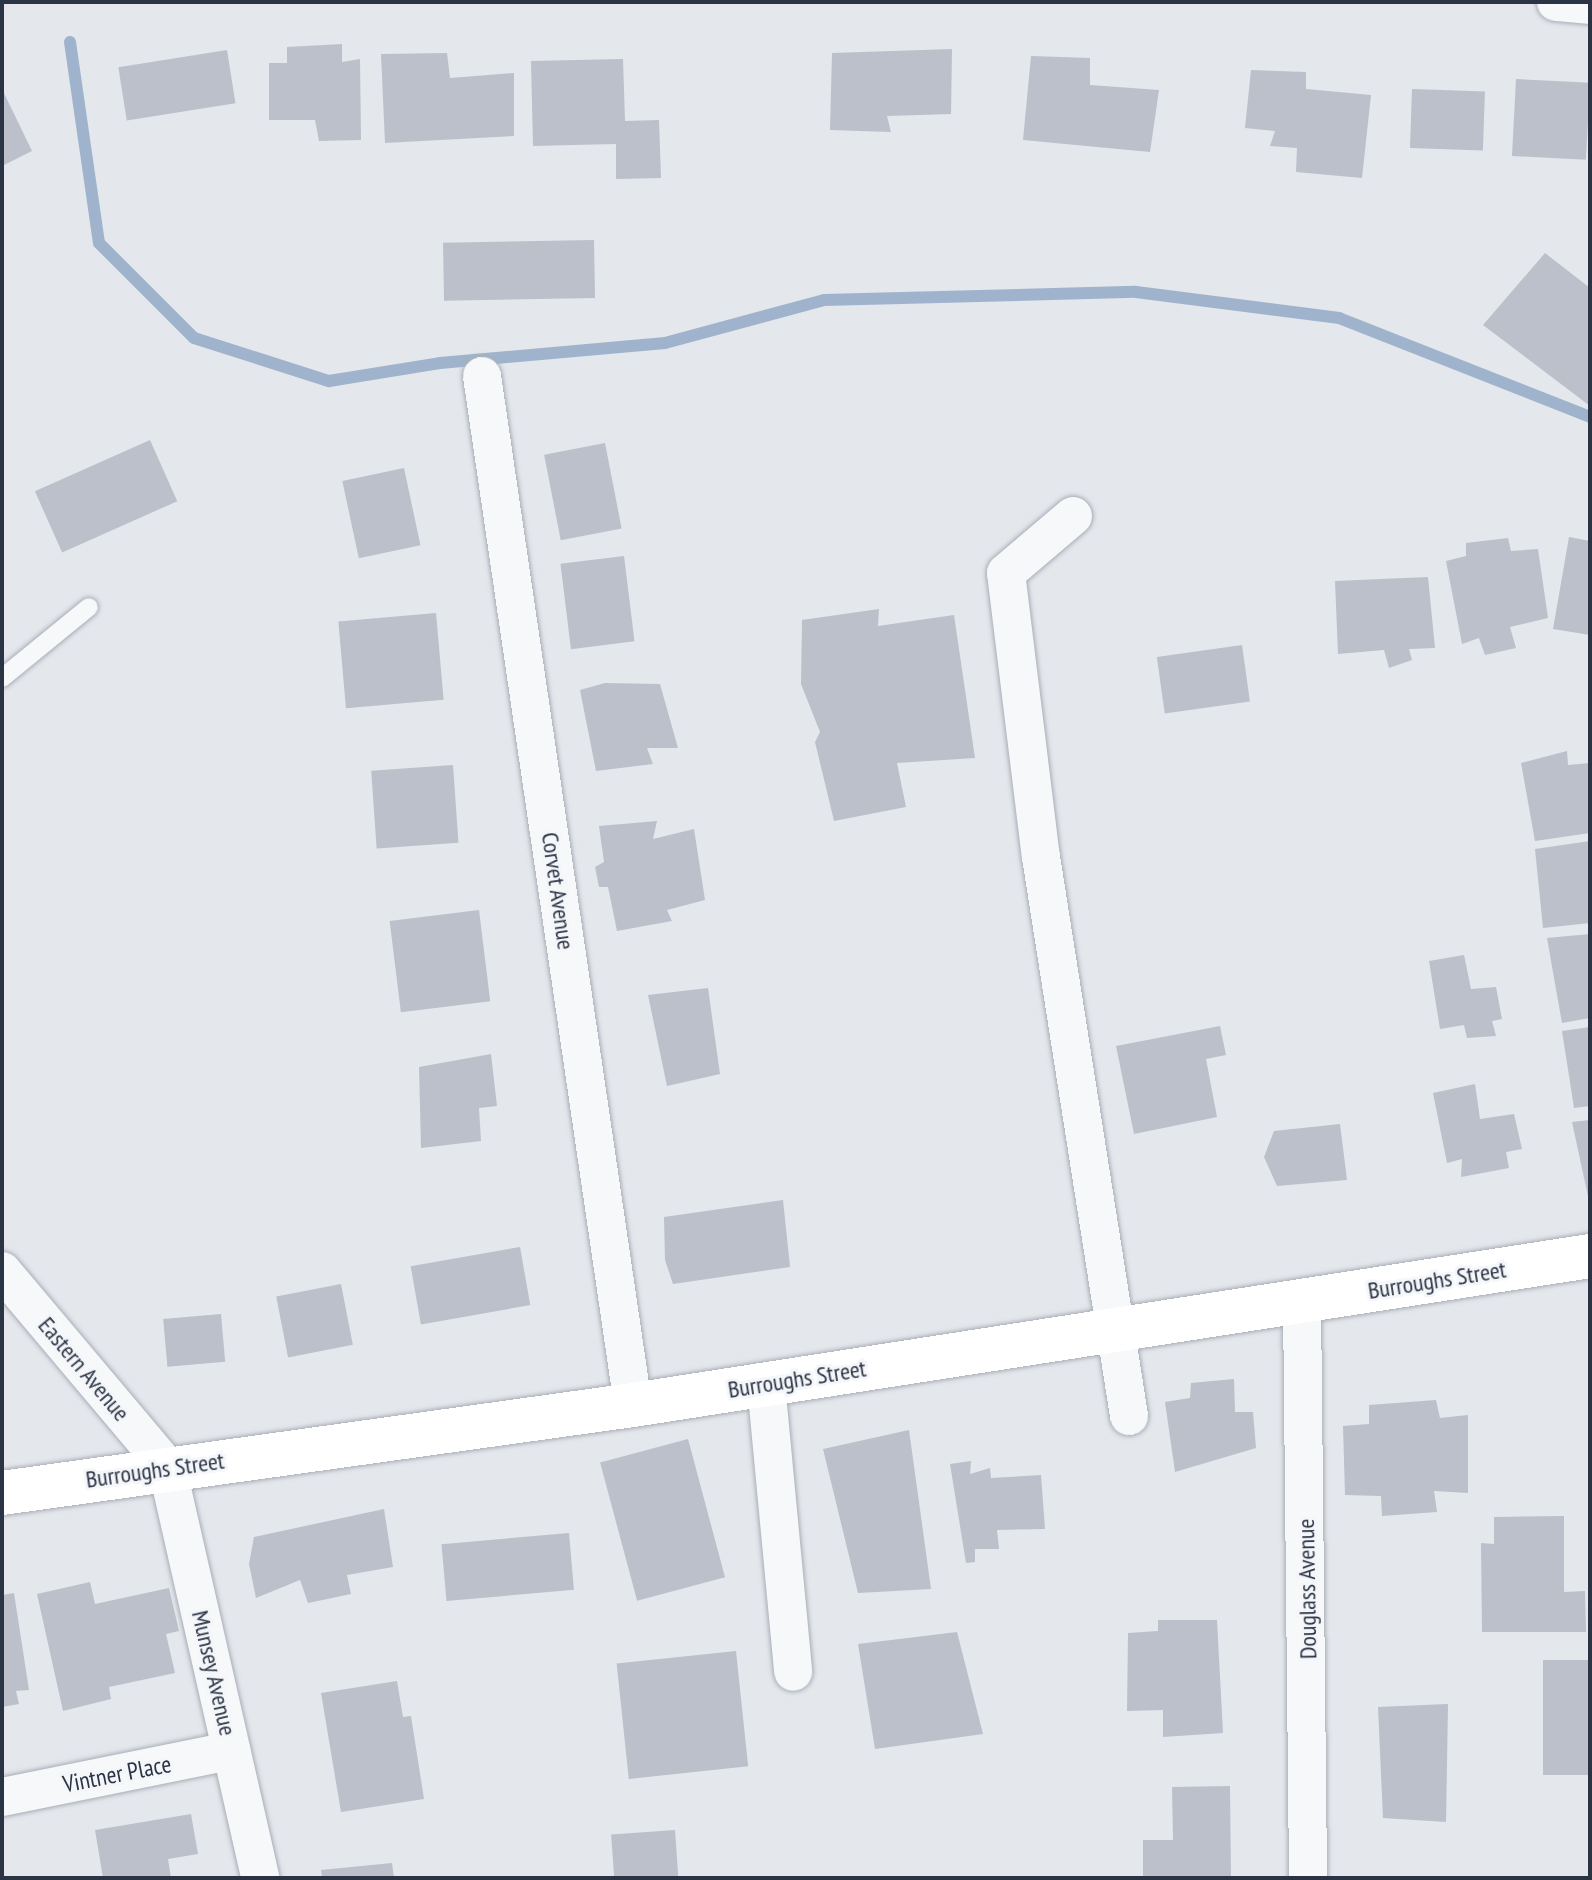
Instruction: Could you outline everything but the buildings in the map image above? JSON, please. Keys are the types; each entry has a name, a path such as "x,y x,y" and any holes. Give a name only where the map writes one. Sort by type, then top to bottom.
{"street":[{"path":"1556,2 1590,5"},
{"name":"Corvet Avenue","path":"482,376 633,1405"},
{"path":"1073,516 1006,573 1041,857 1129,1416"},
{"name":"Burroughs Street","path":"2,1493 167,1467 633,1405 1590,1256"},
{"name":"Eastern Avenue","path":"2,1271 167,1467"},
{"name":"Douglass Avenue","path":"1302,1301 1308,1878"},
{"path":"766,1384 793,1672"},
{"name":"Munsey Avenue","path":"167,1467 260,1878"},
{"name":"Vintner Place","path":"2,1797 231,1751"}],"lane":[{"path":"2,678 89,607"}],"waterway":[{"path":"70,42 99,243 194,338 329,381 440,363 665,343 824,300 1136,292 1339,318 1590,417"}]}
